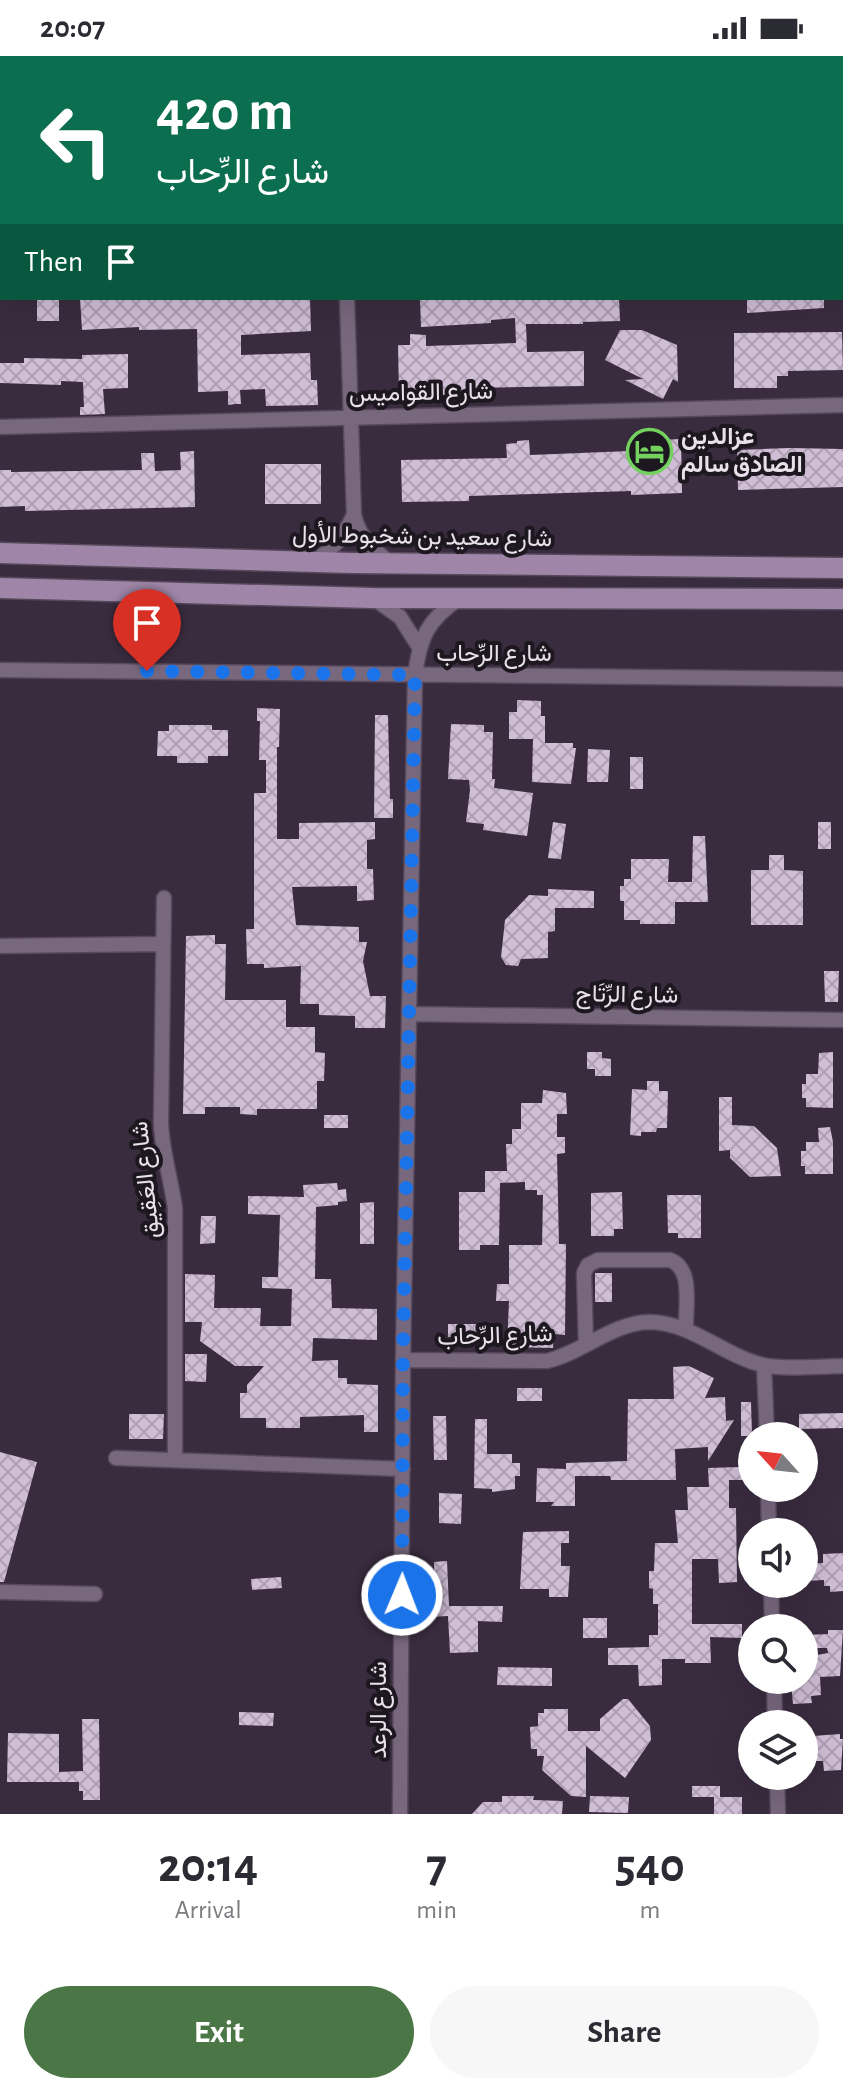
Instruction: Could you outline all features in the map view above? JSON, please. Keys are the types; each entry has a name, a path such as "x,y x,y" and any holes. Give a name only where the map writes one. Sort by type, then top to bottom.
{"main road":[{"name":"شارع سعيد بن شخبوط الأول","path":"0,553 315,562 843,568"},
{"path":"0,588 372,598 843,599"}],"street":[{"path":"347,300 354,515 357,530 391,563"},
{"name":"شارع القواميس","path":"0,427 843,405"},
{"path":"315,562 341,539 354,515"},
{"path":"372,598 400,617 419,647"},
{"name":"شارع الرعد","path":"400,1814 403,1360 415,675 419,647 435,619 459,598"},
{"name":"شارع الرِّحاب","path":"0,670 843,679"},
{"name":"شارع العَقِيق","path":"164,898 162,1143 175,1208 175,1459"},
{"path":"0,946 162,944"},
{"name":"شارع الرِّتَاج","path":"410,1014 843,1020"},
{"name":"شارع الرِّحاب","path":"586,1345 584,1273 588,1265 598,1260 670,1260 680,1264 685,1274 686,1330"},
{"name":"شارع الرِّحاب","path":"403,1360 547,1361 613,1331 639,1323 663,1323 764,1365 843,1366"},
{"path":"764,1365 766,1422"},
{"path":"116,1458 403,1469"},
{"path":"0,1592 95,1594"},
{"path":"777,1790 778,1814"}],"building":[{"path":"37,300 59,300 59,321 37,321"},
{"path":"80,300 310,300 311,331 241,335 241,355 310,353 311,380 317,380 318,405 266,406 265,389 240,390 241,404 228,405 228,391 198,392 197,329 139,330 139,327 82,330"},
{"path":"420,300 619,300 620,321 526,324 527,352 584,351 584,386 472,388 472,394 399,396 398,345 410,345 410,334 426,335 426,346 516,343 515,318 491,320 491,323 421,327"},
{"path":"747,300 824,300 824,308 747,313"},
{"path":"620,330 642,330 677,345 678,382 673,379 663,399 625,380 643,379 605,360"},
{"path":"842,332 843,370 788,371 788,376 777,376 777,388 734,388 734,333"},
{"path":"128,354 128,388 103,389 105,414 80,415 80,407 84,407 83,382 61,381 61,385 0,383 0,363 24,363 24,358 82,359 82,355"},
{"path":"681,439 682,493 631,495 631,491 469,496 469,501 402,502 401,460 507,458 506,444 529,440 530,455 630,451 630,441"},
{"path":"843,449 843,487 738,490 737,450"},
{"path":"194,451 195,507 25,511 25,506 0,507 0,470 142,470 141,453 154,453 155,471 181,470 180,452"},
{"path":"265,464 321,464 321,504 265,504"},
{"path":"517,700 541,701 541,716 545,716 545,743 573,743 573,748 576,748 571,784 532,782 533,739 509,739 509,712 517,712"},
{"path":"257,708 280,709 277,839 299,839 299,823 375,822 375,839 367,840 367,869 373,869 374,900 357,901 357,886 292,887 296,925 359,927 359,942 367,942 363,961 370,996 386,996 385,1028 355,1028 355,1016 319,1015 319,1004 300,1004 301,966 264,968 264,964 247,964 246,929 254,929 254,793 266,793 266,760 259,760 260,721 257,721"},
{"path":"375,715 388,715 393,818 374,818"},
{"path":"451,724 484,725 484,732 493,732 494,788 533,793 527,836 483,830 484,824 466,822 469,780 448,779"},
{"path":"169,725 212,725 212,730 228,730 228,756 208,756 208,763 177,763 177,756 157,756 158,731 169,731"},
{"path":"588,749 610,750 608,782 587,782"},
{"path":"630,757 643,757 643,789 630,789"},
{"path":"553,822 566,824 561,859 548,858"},
{"path":"818,822 831,822 831,849 818,849"},
{"path":"693,836 705,836 708,902 675,902 675,924 640,924 640,920 624,920 620,886 624,886 624,879 631,879 631,859 669,859 668,882 692,882"},
{"path":"769,855 784,855 784,870 803,871 803,925 751,925 751,870 769,870"},
{"path":"548,889 594,891 594,908 555,908 555,931 548,932 548,958 521,959 518,966 506,965 501,957 505,920 529,895 548,896"},
{"path":"215,935 215,944 226,944 225,1000 286,1000 286,1027 315,1027 315,1052 325,1053 324,1081 317,1081 317,1109 257,1109 257,1115 240,1114 240,1107 205,1107 205,1114 183,1114 186,936"},
{"path":"824,971 839,971 838,1002 825,1002"},
{"path":"587,1052 602,1052 602,1058 611,1059 611,1076 595,1076 595,1069 587,1069"},
{"path":"833,1052 833,1108 806,1107 802,1084 806,1084 806,1074 818,1074 819,1053"},
{"path":"647,1081 659,1081 659,1091 668,1091 667,1128 641,1132 641,1136 630,1135 632,1089 647,1090"},
{"path":"543,1090 566,1093 567,1114 557,1114 557,1137 565,1137 565,1153 557,1154 559,1244 566,1244 565,1335 554,1334 553,1348 507,1347 509,1301 496,1301 497,1284 509,1284 509,1245 542,1245 543,1195 537,1195 537,1190 525,1190 525,1182 500,1183 499,1245 480,1245 480,1250 459,1250 459,1192 485,1192 485,1171 507,1171 506,1144 512,1144 512,1129 521,1129 521,1103 542,1103"},
{"path":"719,1097 732,1097 732,1125 754,1126 777,1148 781,1176 750,1177 730,1158 730,1150 719,1151"},
{"path":"324,1115 348,1115 348,1128 324,1128"},
{"path":"830,1127 833,1174 805,1174 805,1166 801,1166 801,1151 806,1151 806,1142 819,1142 818,1128"},
{"path":"337,1183 338,1190 346,1189 347,1201 316,1207 315,1279 331,1279 332,1308 377,1309 377,1340 313,1338 312,1361 338,1360 338,1378 347,1378 347,1384 378,1385 378,1432 364,1432 364,1415 300,1417 300,1428 266,1428 266,1418 240,1418 240,1393 247,1393 247,1385 264,1366 235,1366 200,1341 202,1322 185,1322 185,1274 215,1275 214,1308 261,1308 260,1326 291,1326 292,1289 262,1288 262,1277 278,1277 280,1215 248,1214 248,1196 304,1197 303,1185"},
{"path":"622,1192 623,1229 614,1229 614,1236 591,1236 591,1193"},
{"path":"667,1195 701,1195 701,1238 678,1238 678,1233 668,1233"},
{"path":"374,1202 374,1244 360,1244 360,1203"},
{"path":"201,1216 216,1216 215,1243 200,1244"},
{"path":"595,1273 612,1273 612,1302 595,1302"},
{"path":"448,1324 484,1324 484,1337 448,1337"},
{"path":"185,1354 207,1354 206,1382 185,1381"},
{"path":"689,1366 714,1378 705,1398 725,1397 726,1421 734,1420 708,1461 708,1447 675,1449 676,1480 611,1480 610,1476 575,1476 575,1506 551,1506 554,1502 536,1502 537,1468 566,1469 566,1463 627,1461 628,1399 674,1399 673,1367"},
{"path":"517,1388 542,1388 542,1401 517,1401"},
{"path":"741,1402 751,1402 752,1422 741,1422"},
{"path":"843,1413 843,1428 818,1429 818,1422 799,1422 799,1414"},
{"path":"129,1414 164,1414 163,1439 129,1439"},
{"path":"433,1416 446,1416 447,1460 434,1460"},
{"path":"475,1419 487,1419 487,1454 512,1454 512,1463 520,1463 520,1476 515,1476 515,1489 492,1492 492,1489 474,1488"},
{"path":"0,1452 37,1462 4,1582 0,1582"},
{"path":"738,1467 738,1480 729,1480 729,1508 736,1508 737,1582 719,1583 718,1559 692,1559 692,1624 738,1624 738,1638 710,1637 711,1663 662,1659 662,1685 639,1686 638,1665 608,1665 608,1648 649,1647 649,1635 658,1635 658,1604 653,1604 653,1589 649,1588 649,1571 654,1571 655,1543 678,1543 675,1510 688,1510 687,1487 709,1487 708,1468"},
{"path":"439,1493 462,1494 461,1524 439,1523"},
{"path":"569,1531 569,1543 561,1543 561,1566 570,1566 568,1597 549,1597 549,1589 520,1589 523,1532"},
{"path":"843,1553 843,1591 830,1592 830,1586 824,1586 824,1580 818,1580 818,1563 823,1563 823,1554"},
{"path":"447,1561 449,1606 503,1606 502,1622 478,1621 478,1652 450,1653 448,1616 431,1617 430,1604 435,1604 434,1562"},
{"path":"281,1577 282,1588 252,1590 251,1579"},
{"path":"583,1618 607,1618 607,1638 583,1638"},
{"path":"828,1630 843,1630 840,1676 820,1677 821,1695 811,1696 812,1703 793,1704 792,1694 818,1694 818,1655 828,1653 827,1648 818,1648 818,1634 828,1634"},
{"path":"498,1667 552,1668 552,1686 497,1685"},
{"path":"623,1699 628,1699 650,1726 651,1740 625,1778 586,1746 586,1797 571,1796 542,1770 544,1756 537,1756 537,1749 531,1749 530,1727 538,1726 538,1713 544,1713 544,1709 568,1709 568,1731 600,1731 600,1719"},
{"path":"239,1712 274,1713 273,1726 239,1725"},
{"path":"82,1719 99,1719 100,1800 83,1800 79,1782 7,1782 8,1733 59,1734 59,1772 83,1771"},
{"path":"840,1734 840,1739 843,1739 841,1770 824,1771 823,1761 818,1761 818,1736"},
{"path":"692,1786 720,1786 720,1797 742,1797 742,1814 714,1814 714,1797 692,1797"},
{"path":"502,1796 534,1796 533,1800 563,1801 562,1814 472,1814 483,1802 502,1802"},
{"path":"590,1796 629,1797 628,1813 589,1812"}],"place":[{"name":"عزالدين الصادق سالم","path":"650,451"}],"route":[{"path":"147,671 415,675 402,1595"}]}
